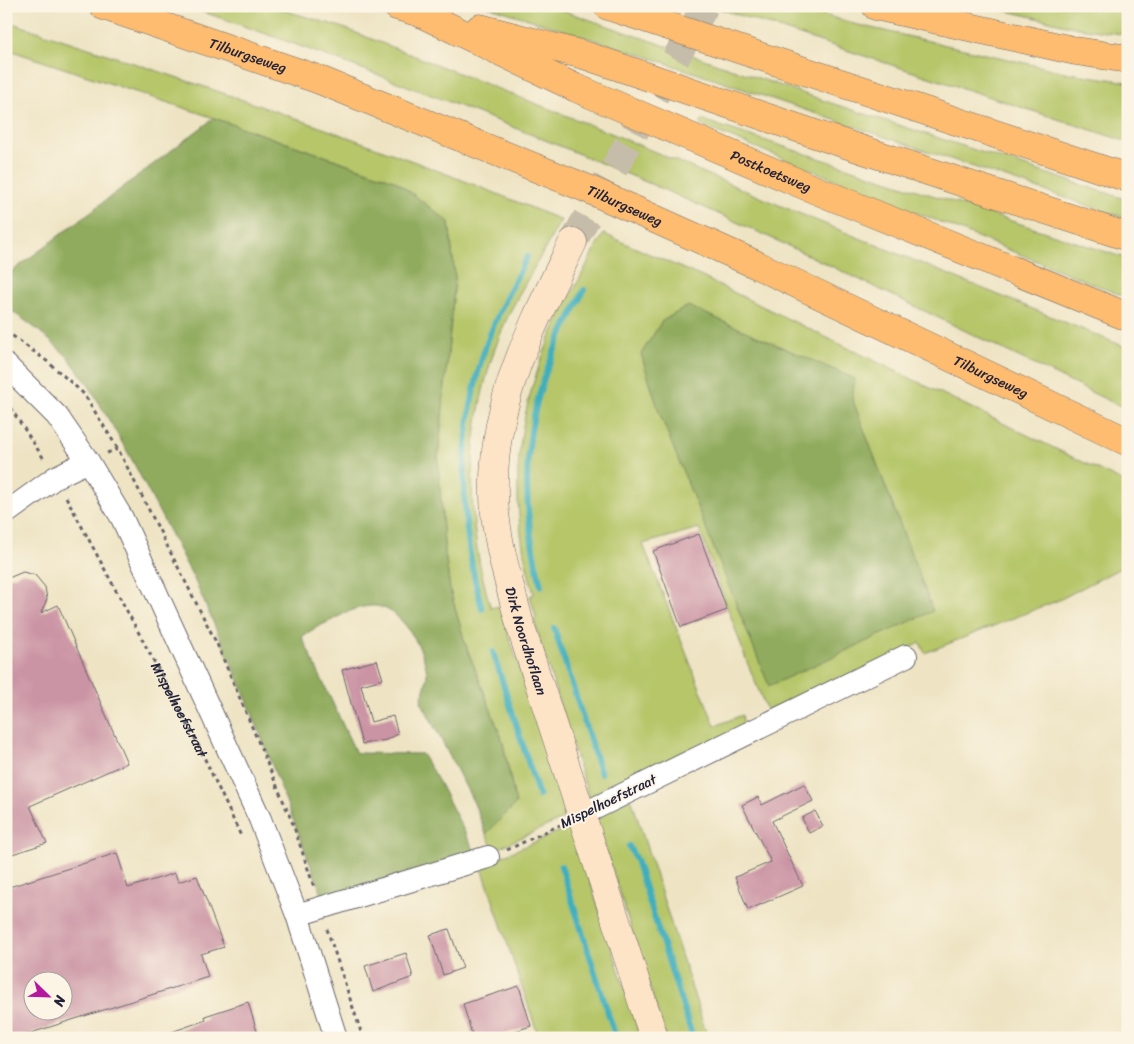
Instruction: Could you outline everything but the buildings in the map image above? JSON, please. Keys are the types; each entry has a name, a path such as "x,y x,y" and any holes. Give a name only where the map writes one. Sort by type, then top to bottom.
{"highway":[{"name":"Tilburgseweg","path":"104,6 317,78 588,189 774,273 1128,442"},
{"path":"608,6 1128,178"},
{"path":"876,6 1076,52 1128,59"},
{"path":"409,10 587,56 824,137 1128,237"},
{"name":"Postkoetsweg","path":"409,10 576,88 806,186 1128,317"}],"street":[{"name":"Dirk Noordhoflaan","path":"573,242 524,343 505,397 496,446 495,512 504,563 521,628 654,1038"},
{"name":"Mispelhoefstraat","path":"6,365 57,416 88,461 126,527 260,820 297,915 336,1038"},
{"path":"6,513 56,478 88,461"},
{"name":"Mispelhoefstraat","path":"581,814 906,656"},
{"path":"297,915 488,857"}],"path":[{"name":"Mispelhoefstraat","path":"6,402 56,478 195,738 243,842"},
{"name":"Mispelhoefstraat","path":"488,857 581,814"}],"green space":[{"path":"186,6 269,6 341,27 613,134 786,208 1128,348 1128,410 866,283 668,191 446,101"},
{"path":"487,6 550,6 828,102 1128,200 1128,219 639,54"},
{"path":"711,6 795,6 854,24 1069,73 1128,82 1128,142"},
{"path":"987,6 1128,6 1128,35 1078,28"},
{"path":"6,21 286,115 424,165 561,220 514,304 494,351 484,387 477,424 472,498 481,572 491,608 499,606 569,816 494,850 486,834 516,804 502,739 465,643 450,590 444,544 438,459 455,278 449,222 394,180 6,49"},
{"path":"214,118 394,180 449,222 455,278 438,459 444,544 450,590 465,643 502,739 516,804 486,834 474,803 421,701 427,674 422,654 411,632 395,615 386,609 376,606 358,608 342,615 302,637 356,753 422,754 439,782 477,856 323,897 243,690 194,579 131,458 88,384 67,356 38,330 6,307 6,276"},
{"path":"702,120 1128,259 1128,298 700,125"},
{"path":"604,234 702,277 1128,484 1128,564 1059,600 925,653 920,643 770,718 747,662 699,528 643,544 715,726 742,715 745,730 598,802 589,798 534,621 536,617 530,596 534,594 524,551 519,510 518,470 522,431 543,355 560,317"},
{"path":"688,306 855,379 852,398 933,611 769,686 659,412 641,354 662,321"},
{"path":"631,798 708,1038 666,1038 597,822 603,812"},
{"path":"572,826 641,1038 517,1038 537,1032 481,865"}],"waterway":[{"path":"482,609 474,578 469,546 464,484 465,452 474,389 486,345 502,307 527,257"},
{"path":"541,586 534,557 527,500 529,443 541,387 551,359 584,290"},
{"path":"554,628 601,774"},
{"path":"493,652 539,796"},
{"path":"629,846 636,860 693,1038"},
{"path":"561,866 616,1038"}],"tunnel":[{"path":"573,242 705,6"}]}
